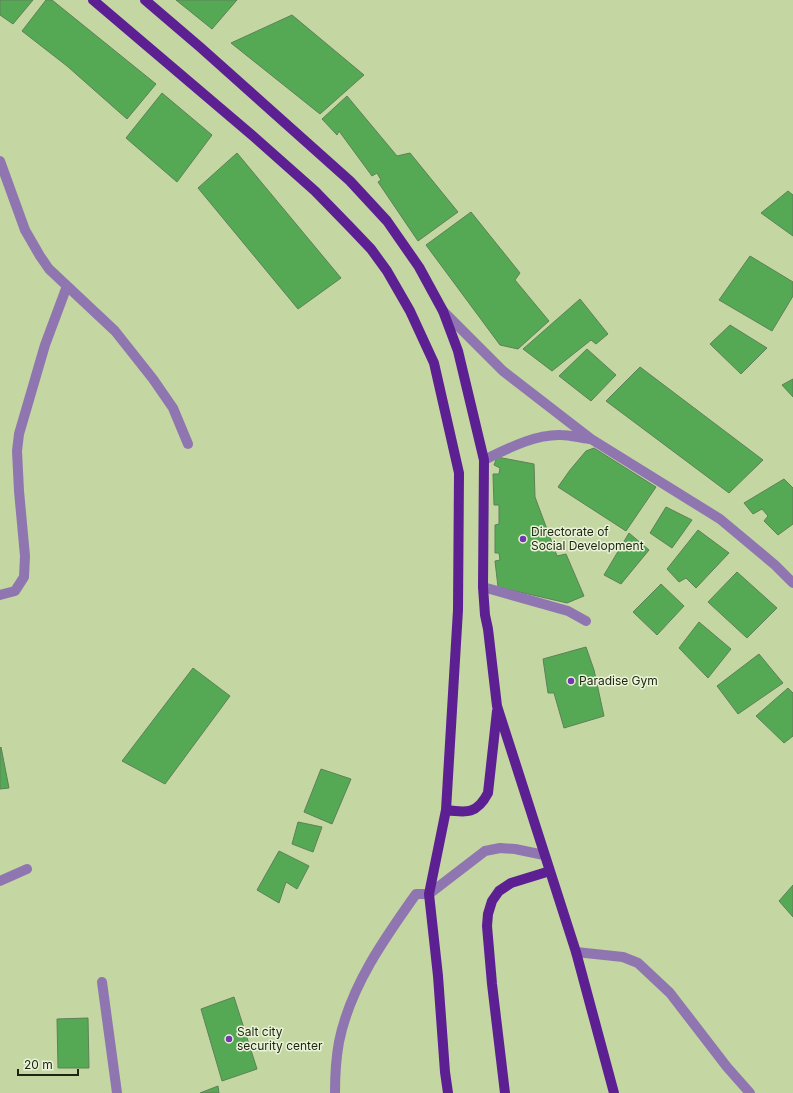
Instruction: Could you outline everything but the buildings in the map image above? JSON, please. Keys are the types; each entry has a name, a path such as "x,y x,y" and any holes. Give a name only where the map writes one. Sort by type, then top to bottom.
{"main road":[{"path":"93,0 253,136 320,196 371,249 387,271 423,336 434,363 459,473 458,610 446,810 429,894 448,1093"},
{"path":"145,0 350,181 387,221 419,267 443,311 458,351 484,460 483,587 485,615 497,706 576,952 614,1093"},
{"path":"446,810 468,812 476,809 484,801 488,793 497,706"},
{"path":"505,1093 491,976 487,926 488,914 492,901 499,891 511,883 550,870"}],"street":[{"path":"0,161 24,230 49,269 115,331 154,379 173,408 188,444"},
{"path":"0,595 15,591 24,577 26,556 19,491 17,451 19,434 45,345 67,286"},
{"path":"443,311 503,371 591,439 720,519 793,583"},
{"path":"484,460 512,446 546,436 561,435 591,439"},
{"path":"483,587 568,611 586,621"},
{"path":"335,1093 335,1073 339,1041 348,1011 377,952 416,894 429,894 485,851 507,848 544,854"},
{"path":"0,881 27,869"},
{"path":"576,952 623,957 638,963 670,993 727,1067 750,1093"},
{"path":"102,982 117,1093"}],"place":[{"name":"Directorate of Social Development","path":"523,539"},
{"name":"Paradise Gym","path":"571,681"},
{"name":"Salt city security center","path":"229,1039"}]}
